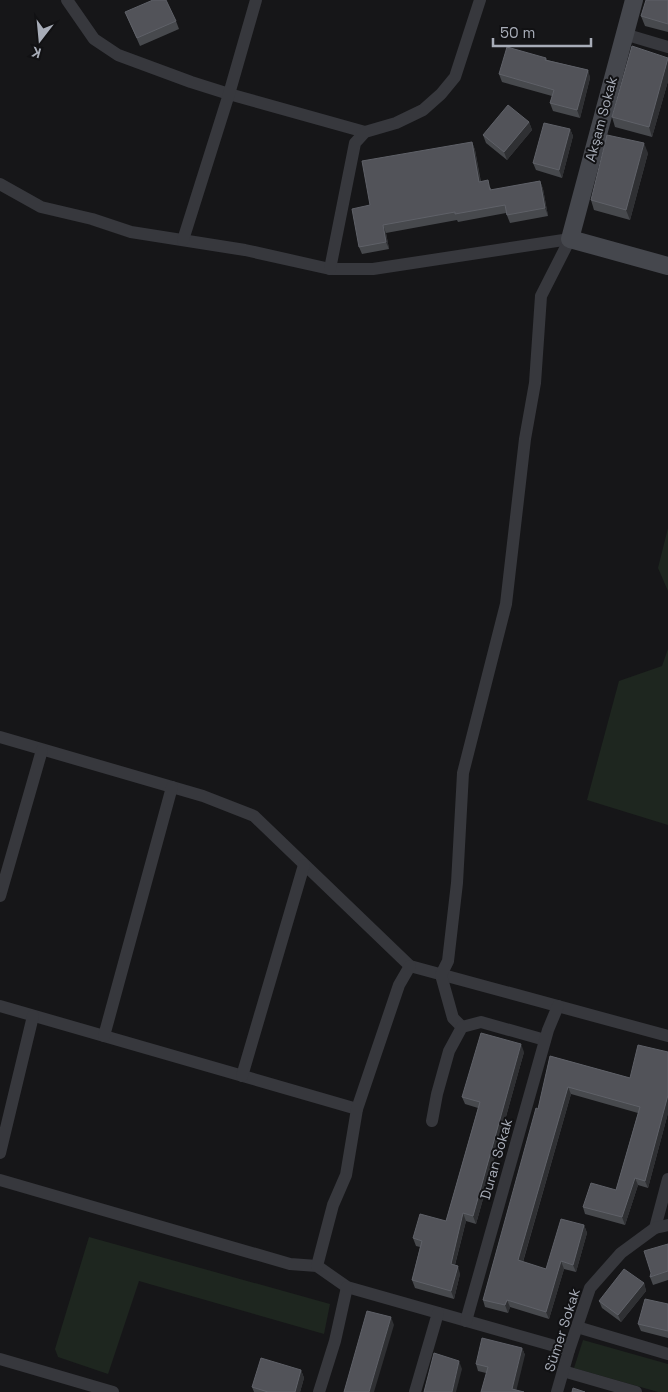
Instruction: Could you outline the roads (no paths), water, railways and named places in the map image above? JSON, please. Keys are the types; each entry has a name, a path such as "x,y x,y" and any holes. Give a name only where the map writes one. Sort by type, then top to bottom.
{"street":[{"path":"67,0 94,39 118,55 229,94 365,132"},
{"path":"183,240 229,94 256,0"},
{"path":"330,269 355,143 365,132 396,123 423,110 450,83 455,77 480,0"},
{"name":"Akşam Sokak","path":"570,239 634,0"},
{"path":"624,34 668,47"},
{"path":"0,184 41,208 92,219 131,232 245,250 330,269 373,269 570,239 668,266"},
{"path":"462,1027 453,1018 441,975 448,961 457,883 463,773 506,604 525,439 535,383 541,296 570,239"},
{"path":"0,737 202,796 254,816 410,966 668,1036"},
{"path":"0,896 42,750"},
{"path":"104,1036 172,787"},
{"path":"242,1076 304,865"},
{"path":"318,1266 333,1205 346,1174 357,1109 398,985 410,966"},
{"path":"0,1006 357,1109"},
{"name":"Duran Sokak","path":"466,1321 545,1040 558,1006"},
{"path":"0,1152 33,1016"},
{"path":"432,1121 437,1094 449,1051 462,1027 481,1022 545,1040"},
{"path":"655,1228 668,1179"},
{"path":"0,1180 290,1264 318,1266 346,1287 569,1350"},
{"name":"Sümer Sokak","path":"557,1392 590,1288 621,1253 655,1228 668,1225"},
{"path":"320,1392 335,1341 346,1287"},
{"path":"415,1392 438,1313"},
{"path":"577,1327 668,1354"},
{"path":"0,1359 113,1392"},
{"path":"564,1371 636,1392"}]}
